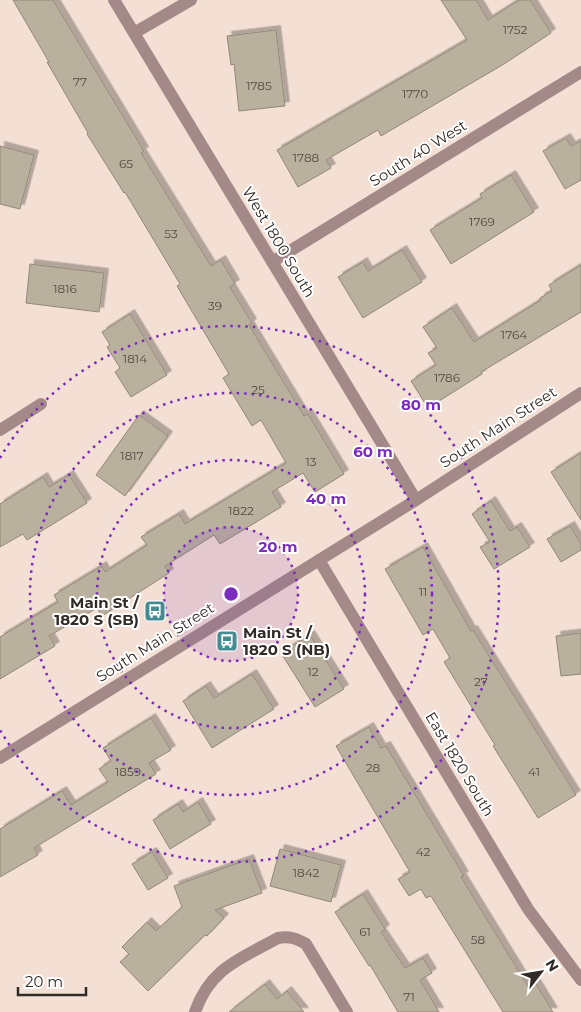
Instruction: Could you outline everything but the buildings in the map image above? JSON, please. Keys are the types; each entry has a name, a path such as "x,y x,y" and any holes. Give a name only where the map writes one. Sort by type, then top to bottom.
{"street":[{"name":"West 1800 South","path":"114,0 416,500"},
{"path":"134,34 191,0"},
{"name":"South 40 West","path":"272,262 581,72"},
{"name":"South Main Street","path":"0,758 416,500 581,394"},
{"path":"0,430 41,404"},
{"name":"East 1820 South","path":"319,560 528,909 581,980"},
{"path":"195,1012 201,995 210,981 223,969 278,938 287,937 298,939 306,944 347,1012"}],"place":[{"name":"Main St / 1820 S (SB)","path":"155,611"},
{"name":"Main St / 1820 S (NB)","path":"227,641"}]}
